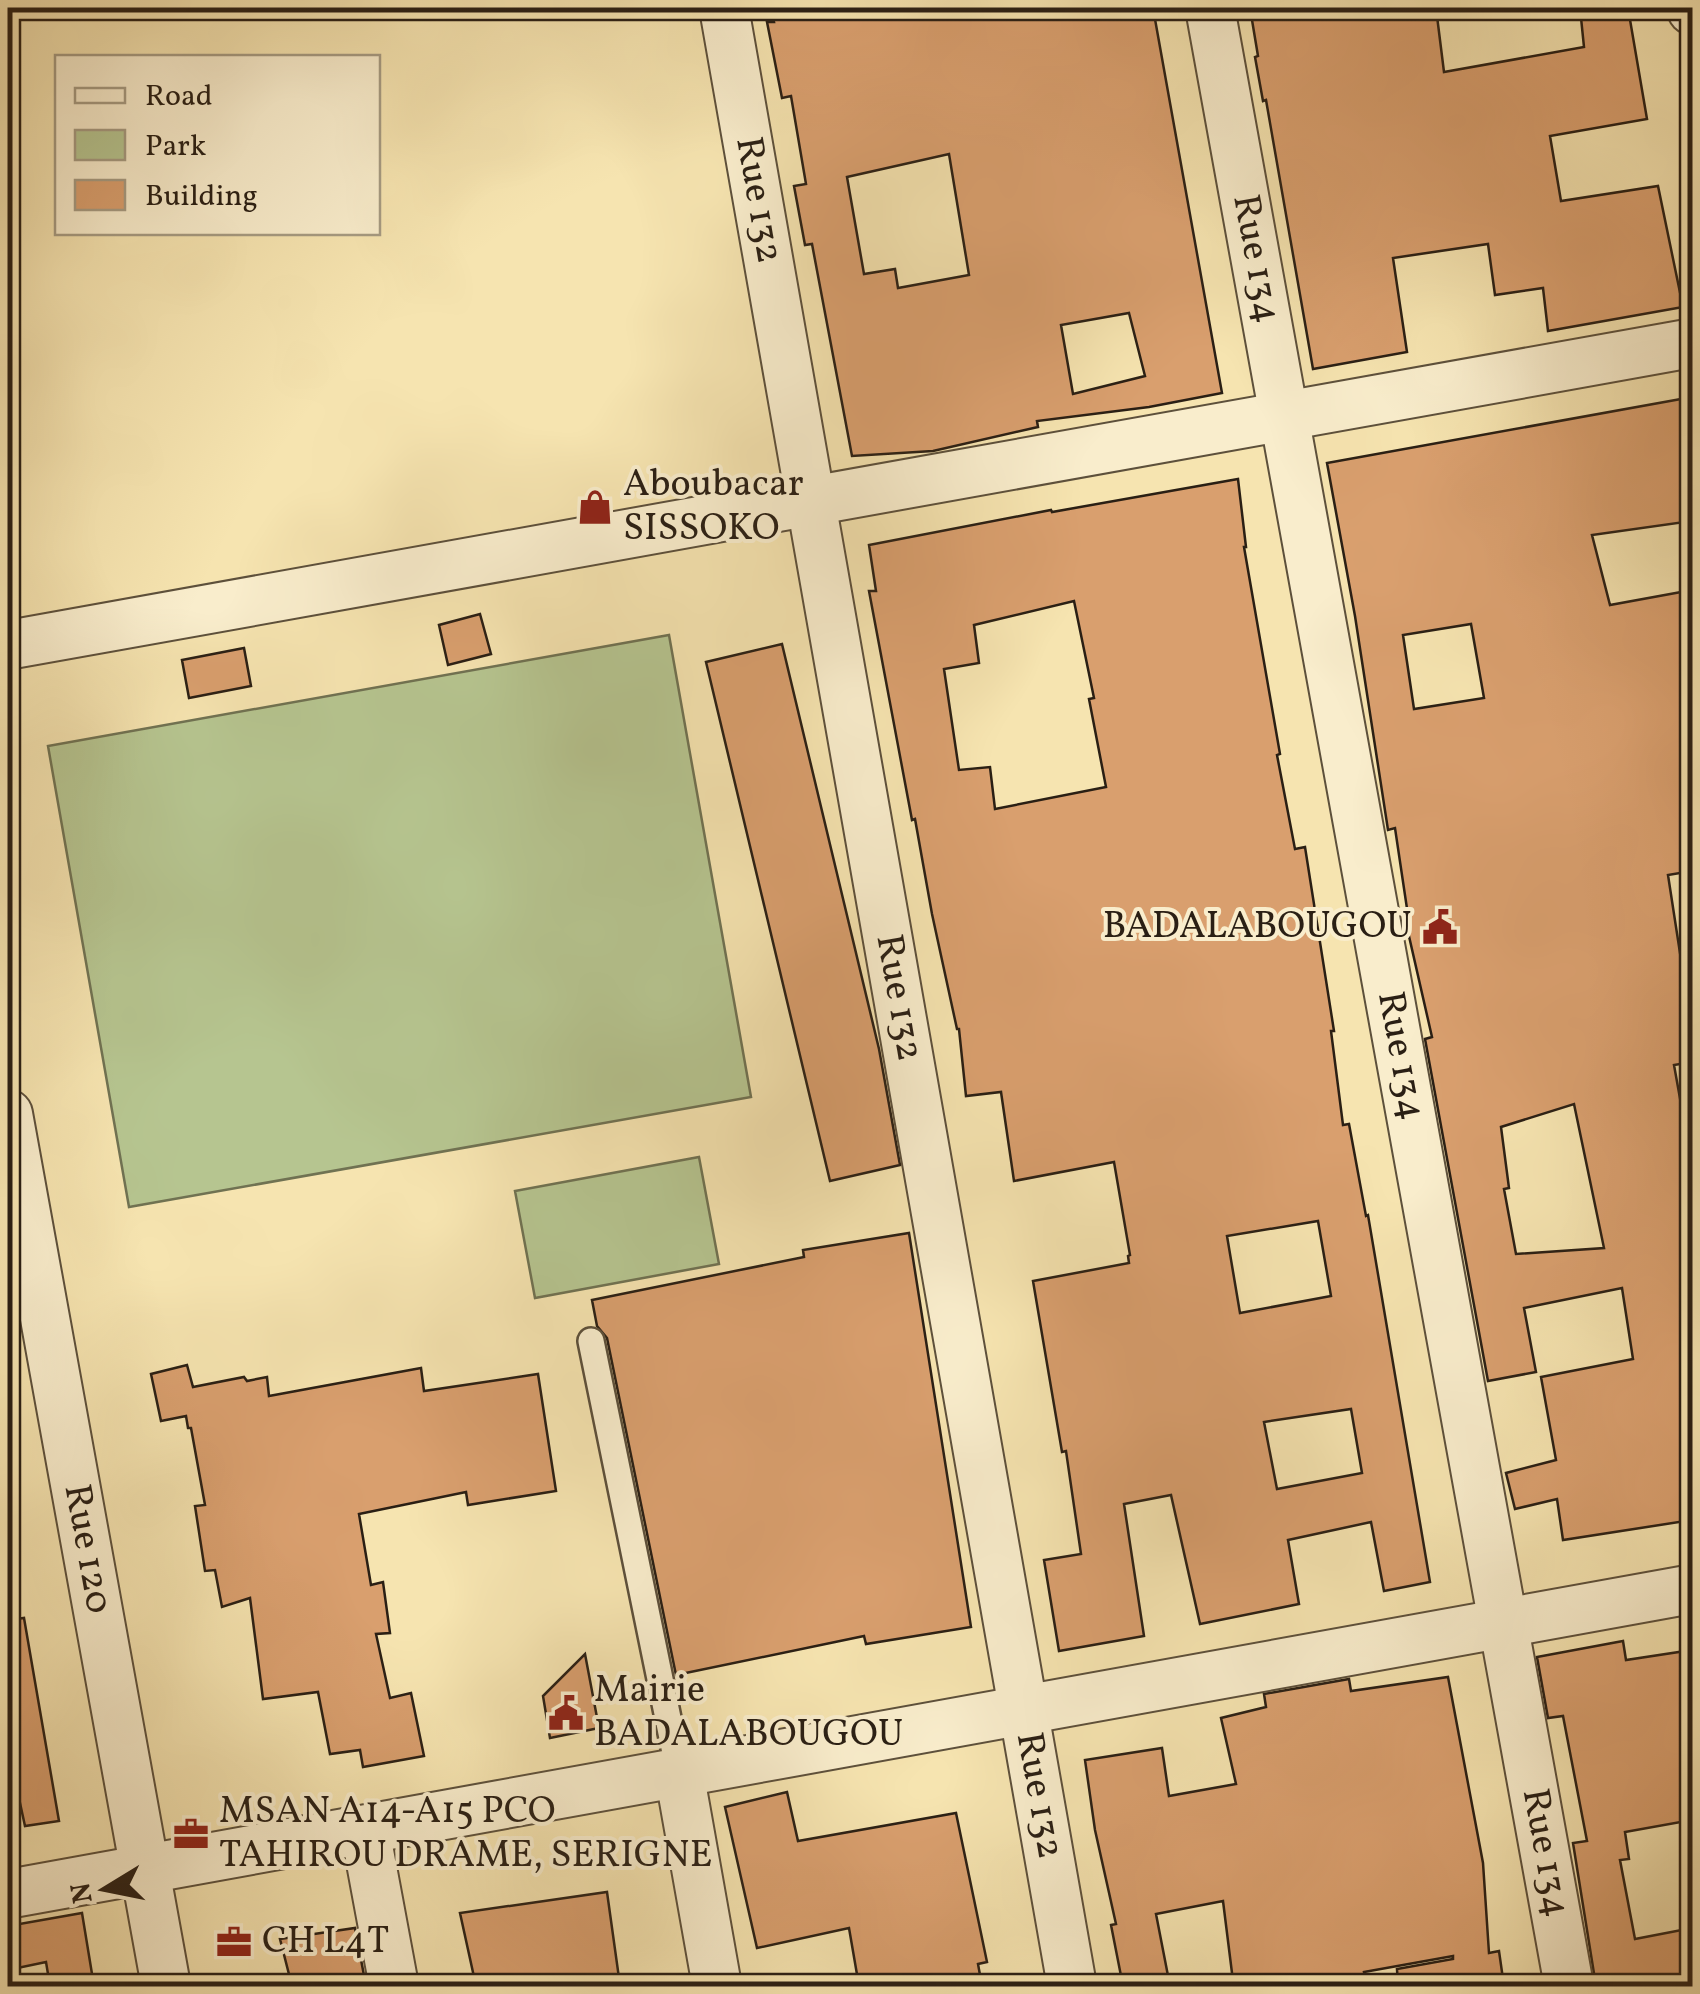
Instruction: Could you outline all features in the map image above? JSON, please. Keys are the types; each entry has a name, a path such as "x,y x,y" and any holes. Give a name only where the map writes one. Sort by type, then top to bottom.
{"street":[{"name":"Rue 132","path":"724,8 1072,1986"},
{"name":"Rue 134","path":"1210,8 1569,1986"},
{"path":"8,645 1692,343"},
{"name":"Rue 120","path":"8,1114 15,1192 166,1986"},
{"path":"8,1894 1692,1589"},
{"path":"679,1772 718,1986"},
{"path":"365,1830 394,1986"}],"lane":[{"path":"591,1340 679,1772"}],"green space":[{"path":"669,635 751,1097 129,1207 48,746"},
{"path":"699,1157 719,1264 535,1298 515,1191"}],"building":[{"path":"771,8 1153,8 1222,393 1037,421 1038,427 933,451 852,456 812,244 805,245 794,186 806,184 791,96 782,98 767,22 774,22","holes":["949,154 969,275 898,288 895,269 864,274 847,177","1129,313 1145,376 1073,394 1061,325"]},
{"path":"1250,8 1436,8 1444,72 1584,47 1580,8 1628,8 1647,119 1550,136 1561,201 1658,186 1683,307 1548,331 1543,288 1495,295 1488,244 1393,258 1407,352 1313,369 1255,57 1258,56"},
{"path":"1692,397 1692,521 1592,535 1610,605 1692,590 1692,871 1668,875 1692,1031 1692,1062 1674,1065 1692,1165 1692,1520 1563,1540 1557,1499 1515,1509 1506,1473 1556,1460 1541,1377 1633,1359 1622,1288 1524,1308 1536,1372 1488,1381 1425,1039 1432,1037 1406,923 1409,922 1395,828 1388,830 1327,463","holes":["1471,624 1484,698 1414,709 1403,635","1574,1104 1604,1248 1516,1254 1504,1189 1509,1188 1501,1127"]},
{"path":"1238,479 1244,547 1280,754 1277,755 1295,849 1305,847 1334,1031 1343,1125 1349,1124 1368,1215 1430,1582 1384,1591 1371,1522 1288,1540 1299,1604 1200,1624 1171,1495 1124,1504 1144,1636 1059,1651 1044,1560 1081,1554 1066,1451 1062,1452 1033,1281 1129,1263 1114,1162 1014,1181 1001,1092 966,1096 959,1029 915,819 912,820 869,591 876,591 869,545","holes":["1074,601 1094,698 1089,699 1106,787 995,809 990,767 959,770 944,669 979,663 974,625","1318,1221 1331,1296 1240,1313 1227,1236","1351,1409 1362,1473 1277,1489 1264,1422"]},
{"path":"480,614 491,654 448,665 439,625"},
{"path":"782,644 879,1049 900,1165 830,1181 706,662"},
{"path":"244,648 251,686 189,698 182,660"},
{"path":"909,1233 971,1627 866,1644 864,1636 676,1675 607,1338 597,1326 592,1300 804,1257 803,1250"},
{"path":"187,1365 193,1387 244,1377 247,1381 267,1377 269,1396 421,1368 424,1391 538,1374 556,1491 468,1505 466,1492 359,1514 371,1585 383,1582 390,1633 376,1634 390,1698 411,1693 424,1756 363,1767 360,1750 330,1754 318,1692 263,1699 250,1598 222,1607 215,1570 205,1571 195,1506 205,1505 191,1428 186,1416 161,1421 151,1374"},
{"path":"24,1618 59,1821 25,1826 15,1780 8,1782 8,1620"},
{"path":"1623,1641 1626,1660 1692,1650 1692,1820 1625,1832 1629,1859 1620,1860 1635,1939 1692,1928 1692,1986 1596,1986 1573,1843 1587,1841 1563,1716 1548,1718 1537,1657"},
{"path":"585,1654 599,1728 550,1738 543,1696"},
{"path":"1448,1677 1483,1863 1489,1953 1499,1951 1504,1986 1398,1986 1397,1969 1453,1956 1364,1972 1367,1986 1246,1986 1245,1979 1233,1981 1223,1901 1156,1914 1170,1986 1123,1986 1111,1925 1116,1924 1095,1830 1085,1760 1162,1748 1169,1796 1236,1784 1221,1718 1266,1707 1264,1694 1349,1679 1351,1691"},
{"path":"787,1792 798,1841 956,1813 987,1962 978,1964 982,1986 859,1986 849,1928 757,1948 725,1807"},
{"path":"607,1892 619,1978 582,1986 476,1986 460,1913"},
{"path":"82,1913 94,1986 50,1986 46,1962 8,1970 8,1926"},
{"path":"355,1928 366,1986 292,1986 280,1939"}],"place":[{"name":"Aboubacar SISSOKO","path":"595,507"},
{"name":"BADALABOUGOU","path":"1440,927"},
{"name":"Mairie BADALABOUGOU","path":"566,1713"},
{"name":"MSAN A14-A15 PCO TAHIROU DRAME, SERIGNE","path":"191,1834"},
{"name":"CH L4T","path":"234,1942"}]}
